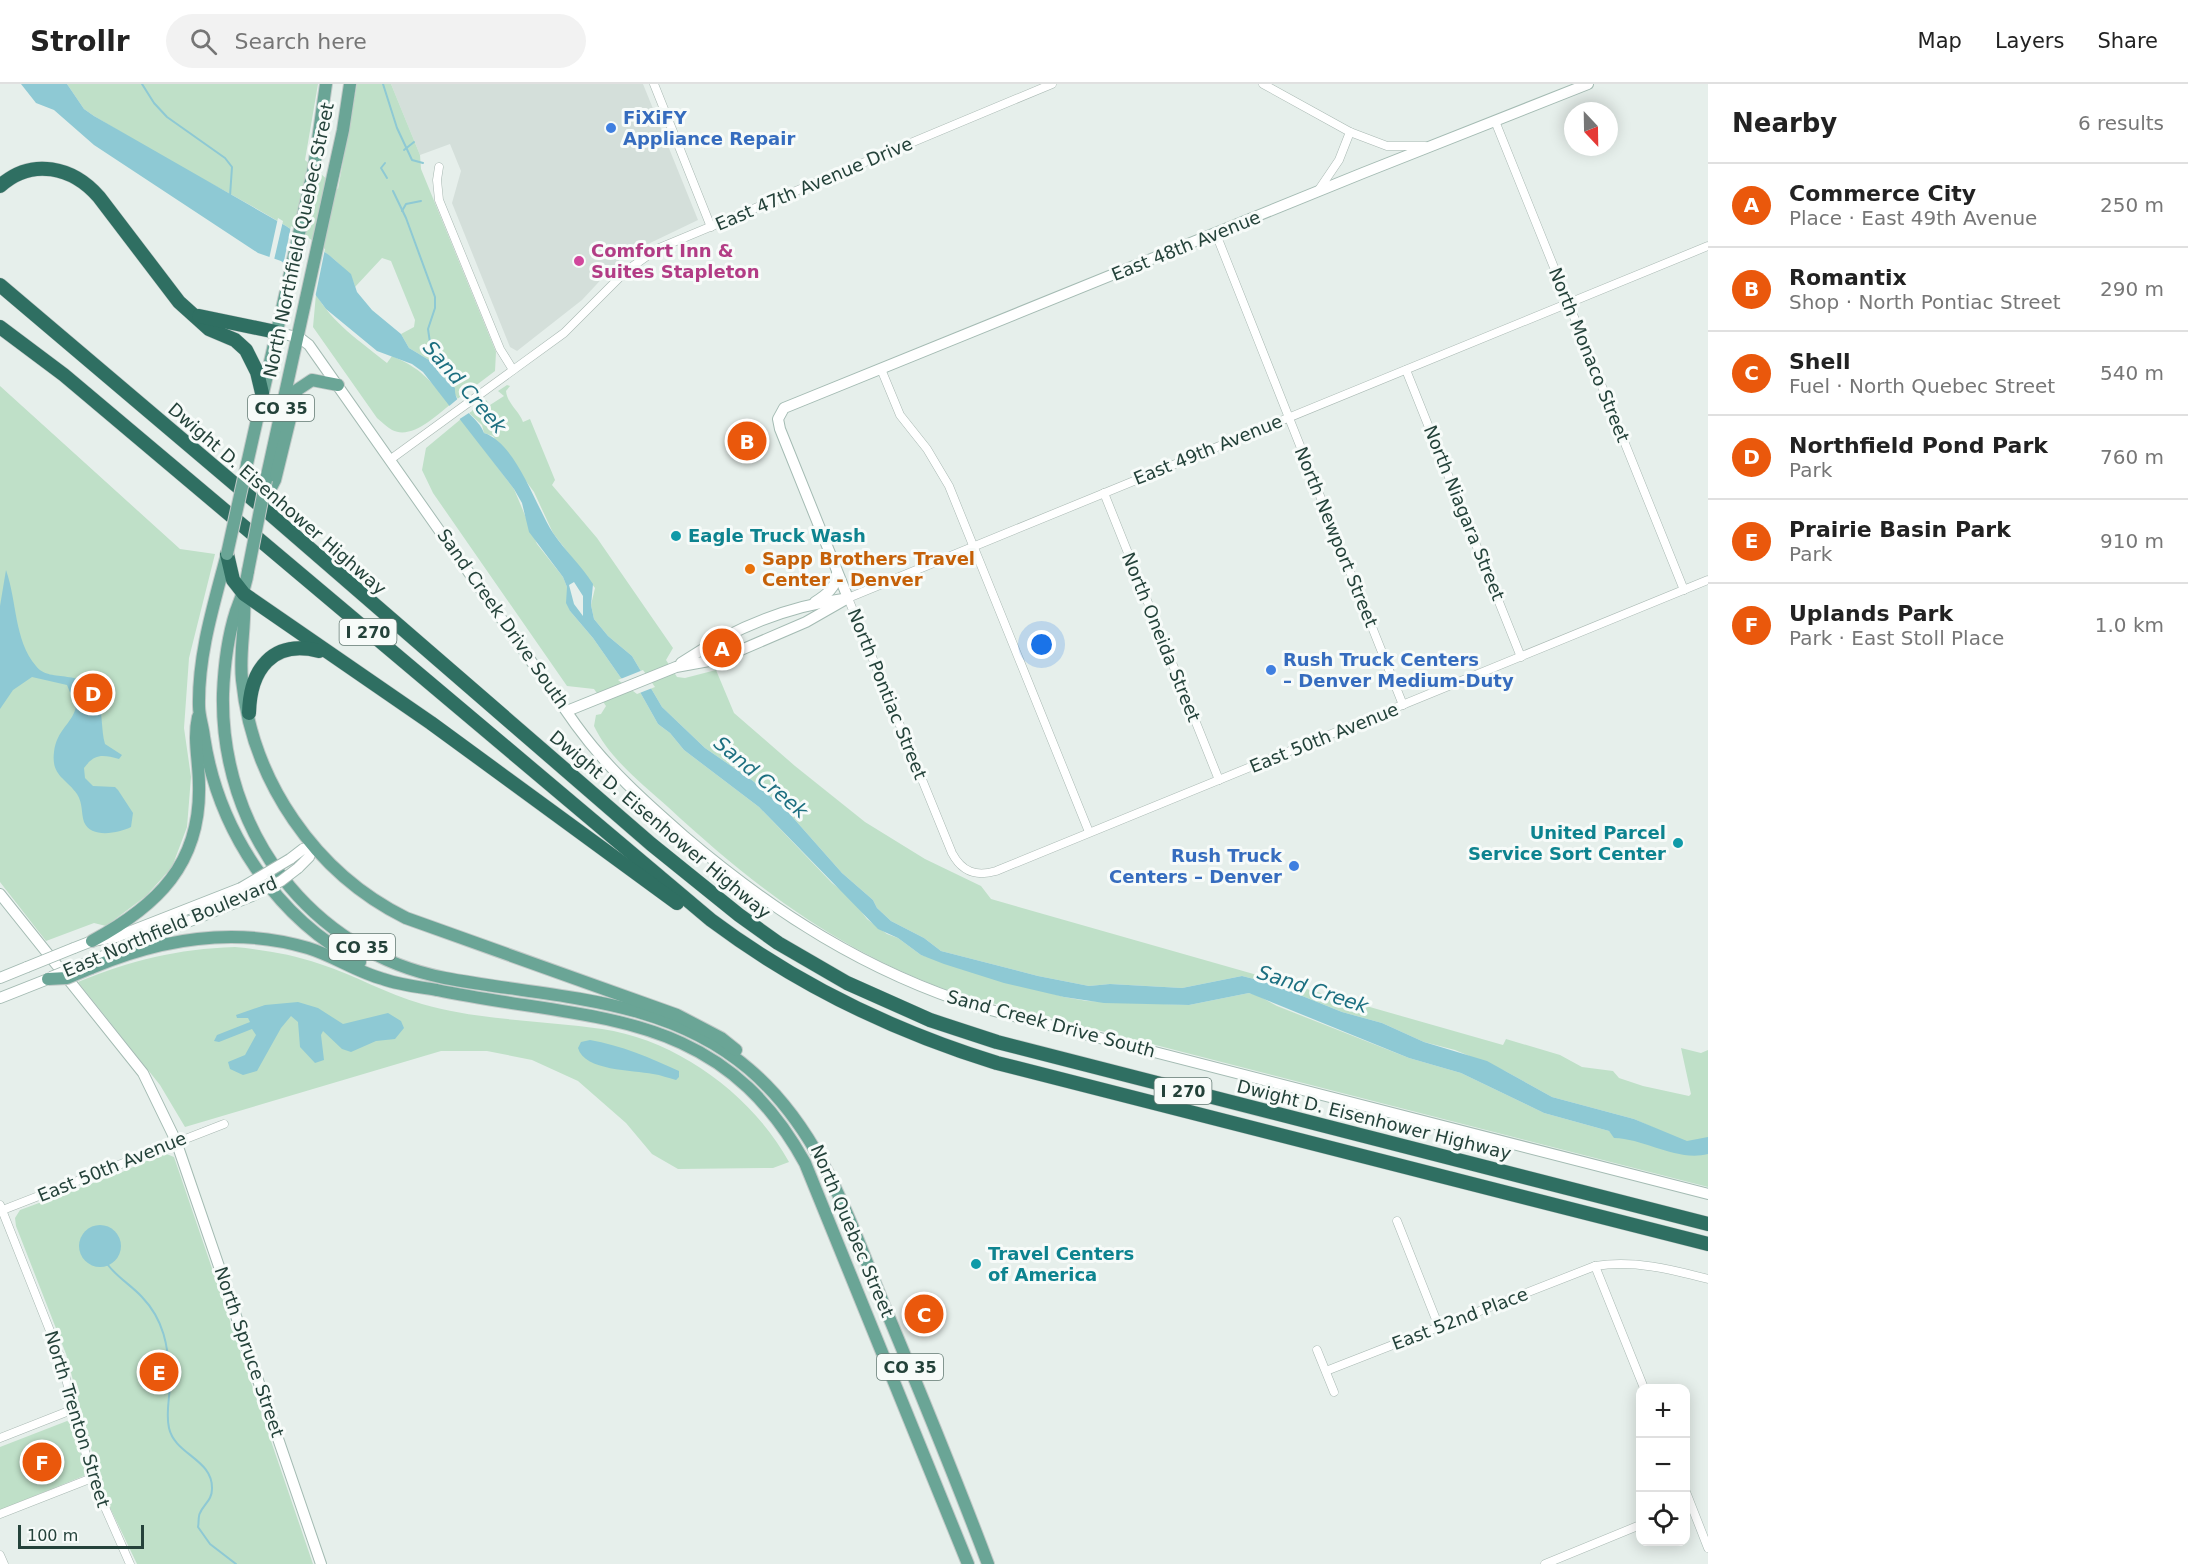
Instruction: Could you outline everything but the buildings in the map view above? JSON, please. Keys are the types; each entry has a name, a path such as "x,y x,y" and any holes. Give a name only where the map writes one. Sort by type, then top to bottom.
{"highway":[{"path":"0,186 20,173 40,168 59,170 85,182 99,197 165,285 191,313 209,329 235,340 246,350 257,372 262,393"},
{"name":"Dwight D. Eisenhower Highway","path":"0,277 5,289 270,514 651,844 739,915 825,972 908,1011 997,1042 1708,1224"},
{"path":"191,313 224,323 276,332"},
{"name":"Dwight D. Eisenhower Highway","path":"0,327 64,375 610,837 735,938 836,999 890,1025 956,1050 1020,1069 1708,1244"},
{"path":"227,554 232,580 244,594 484,762 698,919 735,938"},
{"path":"249,712 253,679 269,660 292,649 307,648 327,653"}],"main road":[{"name":"North Northfield Quebec Street","path":"326,84 314,167 206,639 199,710 211,772 219,797 238,839 262,878 288,907 327,940 367,965 414,985"},
{"name":"North Northfield Quebec Street","path":"350,84 269,483 244,594 236,612 223,693 226,738 233,780 250,827 283,881 308,908 352,942 408,968 444,978 585,1000 643,1012 694,1033 746,1067"},
{"name":"East 48th Avenue","path":"784,408 1317,191 1588,84"},
{"path":"276,332 297,337"},
{"name":"Sand Creek Drive South","path":"297,337 309,345 338,385 594,749 622,780 736,879 808,930 901,979 1006,1015 1708,1194"},
{"path":"269,483 297,390 312,380 338,385"},
{"name":"North Pontiac Street","path":"784,408 778,418 780,429 848,598"},
{"path":"814,603 833,588 837,580 837,570"},
{"path":"244,594 241,666 249,712 272,782 290,816 312,847 357,889 397,914 459,940 677,1015 704,1028 734,1048 746,1067"},
{"name":"East 49th Avenue","path":"676,667 710,643 789,609 848,598"},
{"name":"East 49th Avenue","path":"567,711 676,667 720,658 806,622 848,598"},
{"path":"92,941 129,920 160,894 188,851 199,805 199,772 194,734 199,710"},
{"name":"East Northfield Boulevard","path":"0,978 92,941 116,937 241,888 303,849 312,847 309,857 281,881 252,896 89,966"},
{"name":"North Spruce Street","path":"0,894 143,1073 176,1141 321,1564"},
{"path":"44,980 68,978 89,966 167,942 240,937 304,947 339,959 383,980 414,985"},
{"name":"East Northfield Boulevard","path":"0,998 44,980"},
{"name":"North Quebec Street","path":"414,985 599,1016 645,1027 686,1045 724,1067 765,1104 798,1149 813,1179 968,1564"},
{"name":"North Quebec Street","path":"746,1067 791,1112 826,1169 914,1375 988,1564"}],"street":[{"path":"654,84 711,227"},
{"name":"East 47th Avenue Drive","path":"391,459 584,316 636,264 662,247 1052,84"},
{"path":"1263,84 1350,132 1387,146 1433,146"},
{"name":"North Monaco Street","path":"1495,121 1684,590"},
{"path":"1317,191 1339,160 1350,132"},
{"path":"439,167 437,190 440,200 500,349 513,370"},
{"name":"North Newport Street","path":"1216,234 1403,705"},
{"name":"East 49th Avenue","path":"848,598 1708,246"},
{"path":"881,369 900,415 943,474 1089,832"},
{"name":"North Niagara Street","path":"1406,370 1521,657"},
{"name":"North Oneida Street","path":"1104,493 1219,780"},
{"name":"East 50th Avenue","path":"971,872 980,874 996,871 1708,580"},
{"name":"North Pontiac Street","path":"848,598 952,854 957,863 971,872"},
{"name":"East 50th Avenue","path":"1,1209 224,1124"},
{"name":"North Trenton Street","path":"1,1209 60,1356 92,1478 130,1564"},
{"path":"1396,1221 1439,1327"},
{"name":"East 52nd Place","path":"1326,1371 1595,1266 1647,1265 1708,1279"},
{"path":"1595,1266 1642,1384"},
{"path":"1317,1350 1334,1392"},
{"path":"0,1438 74,1409"},
{"path":"0,1514 92,1478"},
{"path":"1690,1510 1708,1548"},
{"path":"1545,1564 1636,1527"},
{"path":"0,1555 4,1564"}],"shaded area":[{"path":"391,84 643,84 698,220 623,256 582,300 517,351 510,347 452,203 461,171 450,144 420,155"}],"green space":[{"path":"67,84 318,84 305,160 338,189 357,84 391,84 420,155 421,169 496,352 495,371 458,399 434,363 409,348 401,334 414,327 415,320 391,261 382,258 355,287 348,273 307,239 94,116 84,109"},
{"path":"316,294 338,323 357,339 387,363 392,356 418,370 450,405 423,425 407,432 392,430 386,426 377,418 313,327"},
{"path":"507,385 510,386 506,391 509,399 523,422 530,419 555,480 552,485 597,538 673,648 666,660 677,677 685,678 716,670 734,713 865,822 925,859 981,886 991,899 1503,1045 1506,1039 1560,1055 1582,1067 1613,1071 1619,1078 1643,1086 1689,1096 1691,1094 1681,1048 1701,1053 1708,1050 1708,1187 961,995 878,960 804,917 770,893 702,838 627,770 600,738 594,726 596,715 601,714 606,706 594,689 567,686 433,493 422,470 426,448 461,419 514,489 537,544 563,577 567,587 570,611 593,638 621,678 640,692 658,724 670,733 684,750 759,807 832,883 851,898 867,919 921,955 1064,997 1087,1001 1189,1005 1249,993 1257,995 1277,1006 1409,1058 1461,1073 1544,1113 1609,1131 1615,1138 1628,1138 1676,1152 1679,1139 1634,1119 1552,1097 1505,1071 1455,1050 1424,1042 1382,1023 1342,1012 1270,983 1242,976 1182,988 1110,984 1089,986 1038,976 941,951 924,938 891,921 877,908 873,900 842,873 788,812 753,781 705,748 662,707 632,656 608,636 594,619 591,605 595,588 553,533 534,492 493,436 484,433 482,425 469,413 486,400 490,405 504,396 498,391"},
{"path":"0,386 180,549 215,554 189,658 184,728 191,777 187,827 172,867 146,896 106,926 94,923 46,941 0,882"},
{"path":"235,947 278,953 310,961 346,973 409,1000 444,1010 602,1029 630,1035 658,1045 710,1075 734,1094 774,1138 789,1162 773,1168 678,1169 652,1154 626,1123 578,1081 532,1060 487,1051 441,1051 185,1127 160,1085 78,982 155,957 194,950"},
{"path":"164,1153 174,1157 313,1564 137,1564 103,1493 66,1354 16,1226 15,1218 20,1210 120,1173"},
{"path":"67,1421 74,1424 86,1475 0,1510 0,1447"}],"water":[{"path":"21,84 67,84 84,109 94,116 286,226 329,255 351,274 357,292 372,310 401,334 409,348 434,363 439,373 455,388 458,400 484,433 506,449 524,477 553,533 593,584 591,605 594,619 608,636 632,656 662,707 705,748 753,781 788,812 842,873 873,900 877,908 891,921 924,938 941,951 1038,976 1089,986 1110,984 1182,988 1242,976 1270,983 1342,1012 1382,1023 1424,1042 1487,1061 1552,1097 1634,1119 1687,1141 1708,1137 1708,1154 1696,1156 1673,1153 1638,1142 1614,1138 1609,1131 1544,1113 1461,1073 1409,1058 1249,993 1189,1005 1104,1003 1064,997 1004,983 944,964 921,955 898,938 878,929 759,807 684,750 670,733 658,724 640,692 621,678 593,638 570,611 566,603 567,587 563,577 529,532 522,503 514,489 423,372 412,364 377,351 326,309 303,278 281,261 258,253 94,145 54,110 36,103","holes":["574,582 583,596 583,616 574,604 569,585"]},
{"path":"6,570 20,632 29,656 36,666 50,674 85,682 98,699 105,744 122,755 119,759 100,756 92,760 84,768 85,778 93,786 115,787 118,790 133,813 131,827 106,833 93,831 84,822 79,797 57,772 54,760 56,744 76,707 67,685 32,677 13,690 0,709 0,606"},
{"path":"298,1002 318,1008 343,1024 388,1013 401,1021 404,1028 395,1039 376,1041 351,1052 342,1049 323,1031 321,1035 324,1060 315,1063 300,1047 298,1022 291,1016 281,1028 257,1071 243,1075 230,1069 228,1062 245,1055 256,1035 252,1029 219,1042 214,1041 217,1035 250,1022 248,1018 237,1018 236,1015 265,1005"},
{"path":"590,1040 658,1061 679,1071 679,1077 676,1080 656,1074 610,1068 589,1061 582,1056 578,1048 581,1042"},
{"path":"100,1225 115,1231 121,1246 115,1261 100,1267 85,1261 79,1246 85,1231"}],"pier":[{"path":"278,218 283,221 274,260 269,259"},
{"path":"291,226 325,249 315,298 301,280 283,266"},
{"path":"460,397 472,411 458,420 448,407"},
{"path":"643,670 655,687 637,694 618,680"}],"waterway":[{"path":"142,84 154,103 167,117 225,158 232,167 230,196"},
{"path":"383,84 397,128 412,160 423,163"},
{"path":"404,150 414,142"},
{"path":"385,163 381,168 387,178"},
{"name":"Sand Creek","path":"393,191 406,218 435,297 435,308 428,329 433,363"},
{"path":"402,211 406,204 421,201"},
{"path":"108,1265 142,1297 160,1324 164,1334 169,1366 169,1428 178,1445 207,1471 211,1479 212,1493 199,1514 198,1527 210,1544 236,1564"}],"place":[{"name":"FiXiFY Appliance Repair","path":"611,128"},
{"name":"Comfort Inn & Suites Stapleton","path":"579,261"},
{"name":"Romantix","path":"747,441"},
{"name":"Eagle Truck Wash","path":"676,536"},
{"name":"Sapp Brothers Travel Center - Denver","path":"750,569"},
{"name":"Commerce City","path":"722,648"},
{"name":"Rush Truck Centers – Denver Medium-Duty","path":"1271,670"},
{"name":"Northfield Pond Park","path":"93,693"},
{"name":"United Parcel Service Sort Center","path":"1678,843"},
{"name":"Rush Truck Centers – Denver","path":"1294,866"},
{"name":"Travel Centers of America","path":"976,1264"},
{"name":"Shell","path":"924,1314"},
{"name":"Prairie Basin Park","path":"159,1372"},
{"name":"Uplands Park","path":"42,1462"}]}
